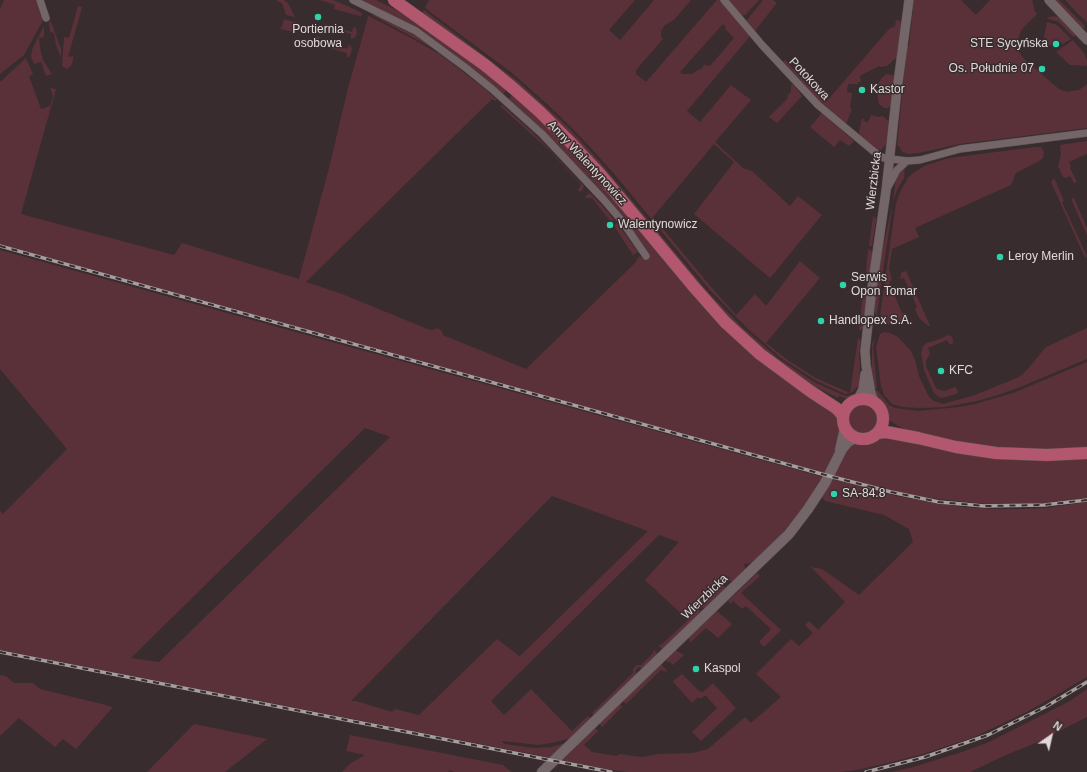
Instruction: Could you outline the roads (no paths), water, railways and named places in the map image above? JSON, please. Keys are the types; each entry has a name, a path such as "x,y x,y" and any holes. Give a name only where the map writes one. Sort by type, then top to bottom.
{"main road":[{"name":"Anny Walentynowicz","path":"384,0 417,17"},
{"name":"Anny Walentynowicz","path":"394,0 485,65 549,121 600,174 720,317 760,354 810,391 836,408 844,422"},
{"name":"Anny Walentynowicz","path":"792,377 839,401 854,401"},
{"path":"866,399 874,402 881,410 883,418 882,426 878,433 872,437 862,439 855,438 849,434 844,422 846,408 854,401 866,399"},
{"path":"883,418 892,425 918,438"},
{"name":"Wierzbicka","path":"838,456 844,422"},
{"path":"878,433 886,432 956,447 1000,454 1047,456 1087,453"},
{"name":"Wierzbicka","path":"542,772 789,534 819,492 829,476 838,456 848,442 855,438"}],"street":[{"path":"40,0 46,18"},
{"path":"353,0 416,31 477,75 539,132 603,199 622,220 646,256"},
{"name":"Potokowa","path":"724,0 762,45 818,105 878,155 884,158 906,161 920,160 960,150 1087,134"},
{"name":"Wierzbicka","path":"874,402 866,365 865,350 909,0"},
{"path":"1049,0 1087,40"},
{"path":"886,191 897,170 906,161"},
{"name":"Wierzbicka","path":"854,401 863,389 866,365"}],"railway":[{"path":"0,246 891,492 939,502 984,506 1044,505 1087,500"},
{"path":"0,652 611,772"},
{"path":"866,772 925,757 988,735 1047,706 1087,682"}],"place":[{"name":"Portiernia osobowa","path":"318,17"},
{"name":"STE Sycyńska","path":"1056,44"},
{"name":"Os. Południe 07","path":"1042,69"},
{"name":"Kastor","path":"862,90"},
{"name":"Walentynowicz","path":"610,225"},
{"name":"Leroy Merlin","path":"1000,257"},
{"name":"Serwis Opon Tomar","path":"843,285"},
{"name":"Handlopex S.A.","path":"821,321"},
{"name":"KFC","path":"941,371"},
{"name":"SA-84.8","path":"834,494"},
{"name":"Kaspol","path":"696,669"}]}
